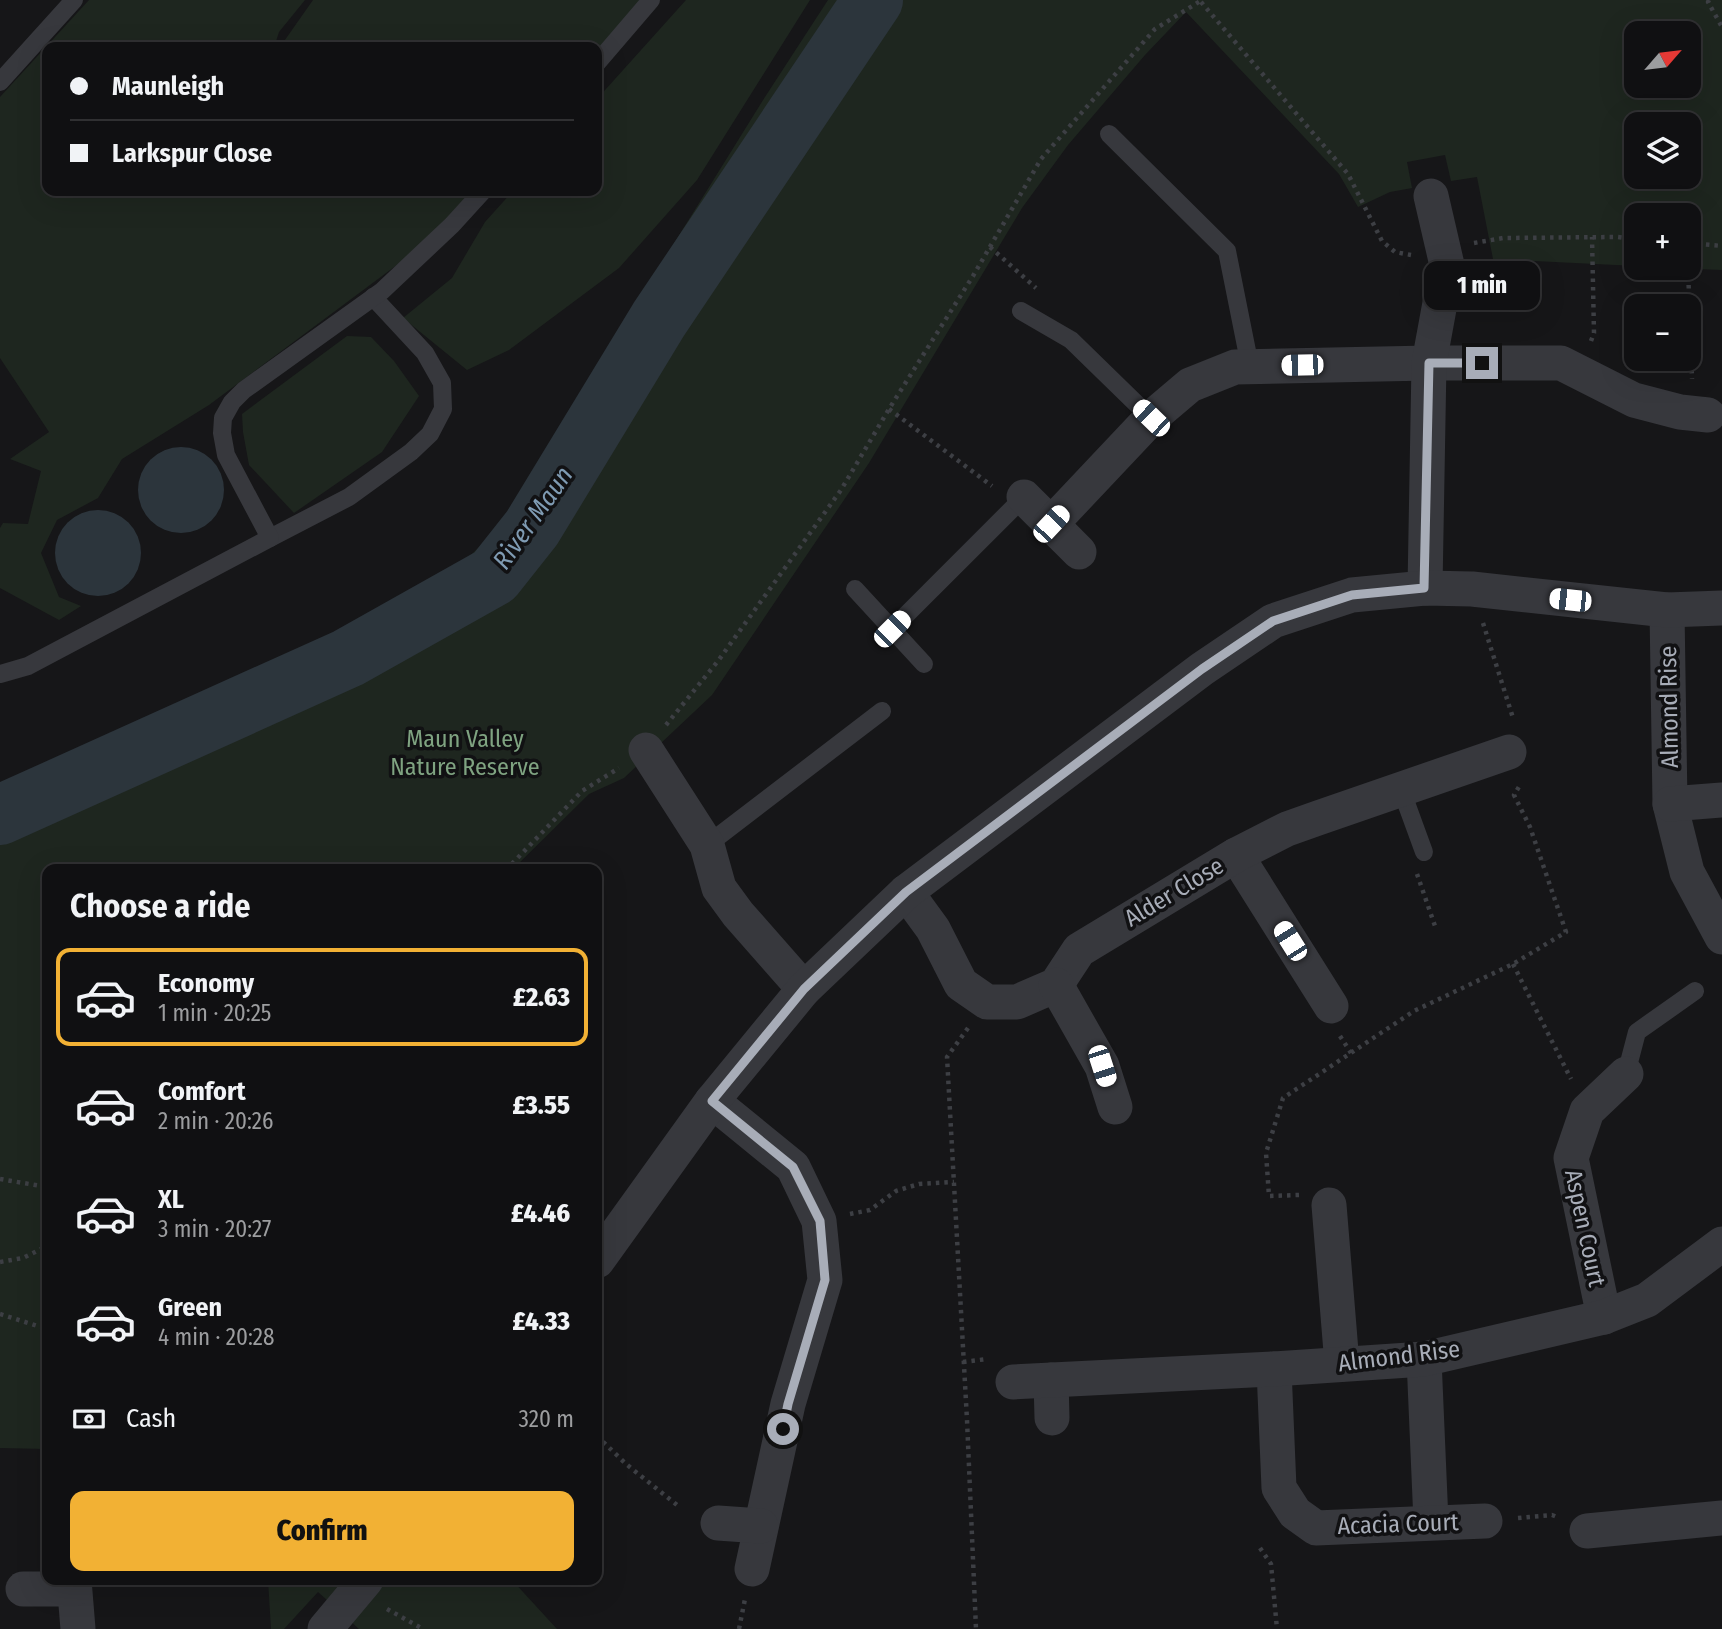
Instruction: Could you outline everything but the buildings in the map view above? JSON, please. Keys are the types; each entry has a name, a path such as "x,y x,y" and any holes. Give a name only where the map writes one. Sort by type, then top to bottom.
{"street":[{"path":"1424,588 1429,363 1447,265 1431,196"},
{"path":"1051,524 1151,418 1190,385 1235,367 1561,363 1634,400 1680,412 1708,415"},
{"path":"1024,497 1079,552"},
{"path":"602,1244 610,1216 712,1101 804,989 906,892 1202,669 1273,621 1352,595 1424,588 1472,589 1667,610 1722,608"},
{"name":"Almond Rise","path":"1667,610 1670,804 1687,872 1722,937"},
{"path":"646,750 707,845 719,888 738,914 804,989"},
{"name":"Alder Close","path":"1056,985 1079,950 1236,855 1287,830 1516,750"},
{"name":"Almond Rise","path":"1670,804 1722,800"},
{"path":"1236,855 1331,1006"},
{"path":"906,892 933,929 961,984 987,1002 1017,1002 1056,985 1102,1066 1115,1107"},
{"name":"Aspen Court","path":"1604,1317 1571,1158 1587,1111 1626,1074"},
{"path":"712,1101 793,1167 820,1221 825,1280 788,1404 752,1569"},
{"path":"1330,1215 1342,1364"},
{"name":"Almond Rise","path":"1002,1370 1051,1380 1424,1359 1604,1317 1647,1300 1722,1244"},
{"path":"1424,1359 1430,1522"},
{"name":"Acacia Court","path":"1274,1369 1279,1488 1295,1513 1317,1528 1500,1520"},
{"path":"1051,1380 1052,1419"},
{"path":"1587,1531 1722,1518"},
{"path":"718,1523 761,1526"},
{"path":"23,1589 64,1585"},
{"path":"74,1585 78,1629"},
{"path":"325,1629 372,1592"}],"lane":[{"path":"0,82 74,0"},
{"path":"602,57 651,0"},
{"path":"1109,134 1227,251 1251,366"},
{"path":"270,538 226,455 222,433 223,418 232,402 244,390 373,297 452,225 478,196"},
{"path":"0,674 28,666 349,497 411,452 430,434 443,409 442,383 425,353 373,297"},
{"path":"1021,311 1071,340 1151,418"},
{"path":"892,629 1024,497"},
{"path":"855,589 924,664"},
{"path":"707,845 882,711"},
{"path":"1401,789 1424,852"},
{"path":"1626,1074 1637,1031 1695,991"}],"path":[{"path":"512,864 582,791 646,750 718,661 841,490 973,276 1041,159 1155,29 1201,1 1348,174 1382,241 1395,252 1413,255 1503,238 1624,238"},
{"path":"1708,1 1722,27"},
{"path":"1591,237 1594,327"},
{"path":"1701,244 1722,246"},
{"path":"1688,280 1692,379"},
{"path":"889,409 999,491 1024,497"},
{"path":"1330,1215 1299,1194 1269,1196 1266,1153 1283,1098 1414,1011 1513,964 1566,932 1530,827 1514,795 1516,750 1472,589"},
{"path":"1424,852 1411,856 1435,926"},
{"path":"1513,964 1587,1111"},
{"path":"976,1629 947,1057 987,1002"},
{"path":"0,1179 42,1186"},
{"path":"820,1221 870,1210 896,1191 919,1184 954,1182"},
{"path":"0,1262 23,1258 42,1248"},
{"path":"0,1314 42,1327"},
{"path":"963,1362 1002,1370"},
{"path":"602,1441 677,1505"},
{"path":"1500,1520 1552,1515"},
{"path":"1260,1548 1271,1564 1277,1629"},
{"path":"372,1592 423,1629"},
{"path":"403,1629 410,1622"}],"green space":[{"path":"89,0 305,0 279,32 276,42 50,42"},
{"path":"313,0 641,0 602,45 602,42 284,42"},
{"path":"686,0 810,0 697,180 619,268 509,350 467,370 403,318 452,278 485,222 508,196 602,196 602,93"},
{"name":"Maun Valley Nature Reserve","path":"828,0 1722,0 1722,270 1701,269 1701,203 1624,203 1624,265 1493,259 1477,177 1451,181 1445,155 1407,162 1412,188 1390,192 1358,207 1339,174 1186,12 1145,55 1068,145 1022,208 869,463 712,695 624,778 589,794 518,864 42,864 42,1449 0,1448 0,798 440,584 494,533"},
{"path":"42,51 42,196 471,196 433,238 209,405 122,459 98,498 57,520 41,553 59,597 81,606 59,620 0,588 0,528 3,523 28,524 41,471 10,459 49,432 0,358 0,97"},
{"path":"347,336 371,337 394,361 419,396 382,452 294,513 249,465 242,414"},
{"path":"268,1585 517,1585 557,1629 359,1629 318,1592 284,1629 271,1629"}],"shaded area":[{"path":"173,447 189,447 212,459 221,473 224,490 221,507 212,521 189,533 173,533 157,526 145,514 138,498 138,482 145,466 157,454"},
{"path":"90,510 106,510 129,522 138,536 141,553 138,570 129,584 106,596 90,596 74,589 62,577 55,561 55,545 62,529 74,517"}],"waterway":[{"name":"River Maun","path":"0,815 348,658 494,576 532,528 659,319 873,0"}],"route":[{"path":"783,1429 825,1280 820,1221 793,1167 712,1101 804,989 906,892 1202,669 1273,621 1352,595 1424,588 1429,363 1482,363"}]}
